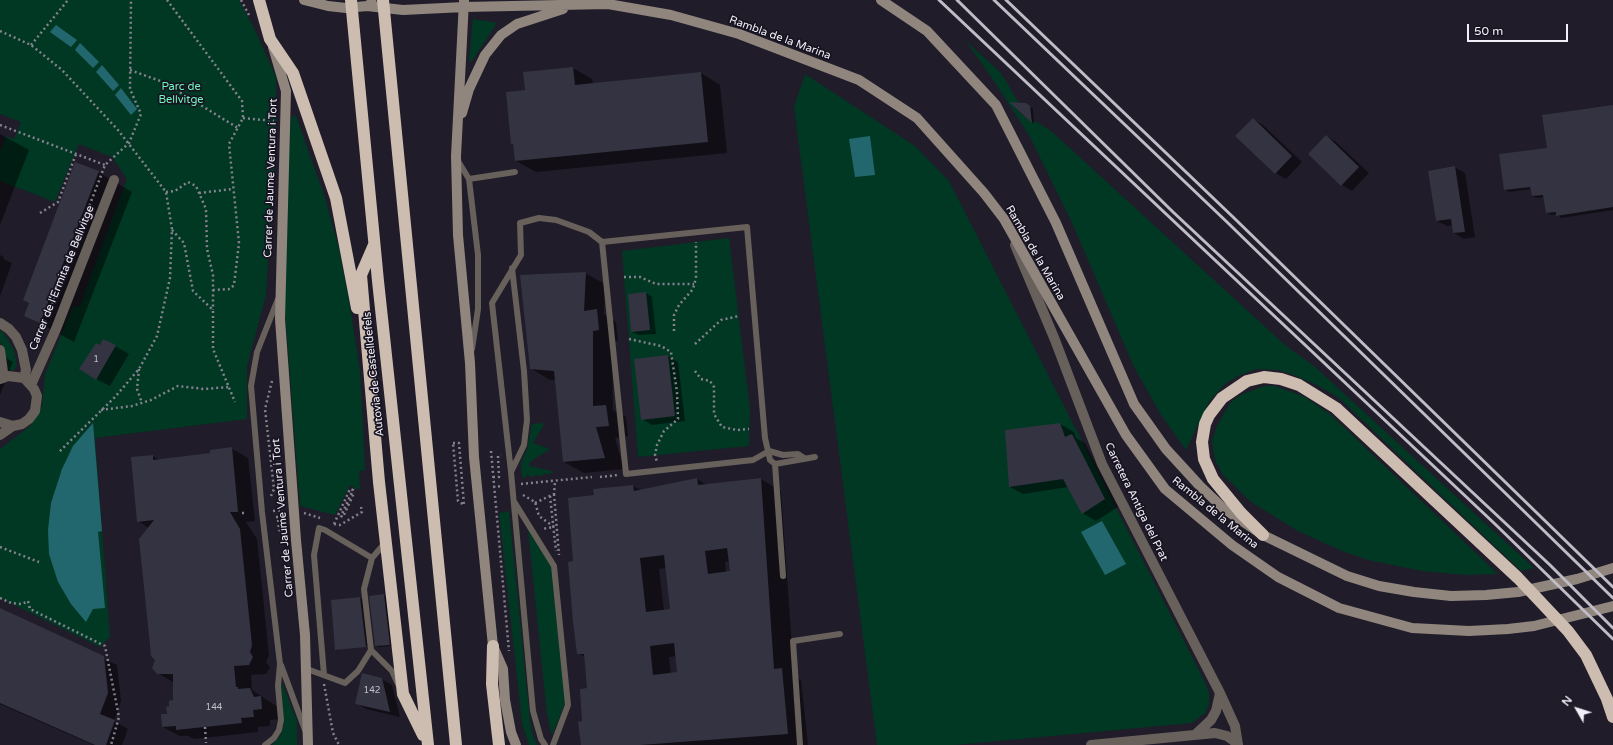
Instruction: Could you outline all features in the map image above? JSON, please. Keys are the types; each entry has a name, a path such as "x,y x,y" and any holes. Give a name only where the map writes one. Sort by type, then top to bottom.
{"highway":[{"path":"259,0 270,39 293,73 336,198 370,383 392,412"},
{"name":"Autovia de Castelldefels","path":"351,0 374,244 417,655 428,745"},
{"path":"383,0 456,745"},
{"path":"374,244 361,275 386,542 403,694 428,745"},
{"path":"1263,535 1241,513 1213,479 1204,459 1202,442 1205,424 1209,415 1222,398 1247,381 1264,378 1281,379 1299,385 1336,408 1518,578 1568,631 1586,655 1607,699 1613,717"},
{"path":"493,646 492,684 499,745"}],"street":[{"path":"304,0 328,6 346,8 367,6 379,0"},
{"name":"Rambla de la Marina","path":"881,0 927,32 996,106 1056,223 1134,404 1166,449 1198,485 1223,508 1263,535 1346,576 1379,586 1451,596 1486,595 1518,592 1577,579 1613,568"},
{"path":"464,3 456,156 458,235 470,363 474,457 493,646 503,669 505,700 511,732 516,745"},
{"name":"Rambla de la Marina","path":"367,6 403,10 464,3 577,5 608,4 671,15 739,34 859,80 917,118 984,193 1004,219 1126,435 1165,489 1232,545 1278,577 1339,608 1412,628 1470,631 1534,626 1613,606"},
{"path":"457,133 469,89 485,55 501,35 517,24 577,5"},
{"name":"Carrer de Jaume Ventura i Tort","path":"270,39 286,91 279,296 284,388 305,635 308,741"},
{"name":"Carrer de l'Ermita de Bellvitge","path":"27,382 56,329 114,180"},
{"name":"Carretera Antiga del Prat","path":"1004,219 1055,340 1102,464 1220,693 1235,726 1238,744"},
{"name":"Carrer de l'Ermita de Bellvitge","path":"0,323 10,330 16,337 22,350 27,382"},
{"path":"0,350 3,372 0,378"},
{"path":"0,378 8,376 27,382 37,396 35,411 29,419 22,424 13,426 0,435"},
{"path":"0,422 13,426"},
{"path":"1195,735 1211,720 1216,711 1220,693"},
{"path":"1092,745 1215,733 1227,736 1238,744"}],"lane":[{"path":"456,156 469,179 478,255 478,309 470,363"},
{"path":"469,179 515,172"},
{"path":"545,745 540,739 533,711 511,472 492,303 521,255 520,223 540,218 556,220 589,232 602,242 747,227 765,438 770,451 770,460 775,464 801,461 804,458 815,457"},
{"path":"602,242 626,474 753,460 770,451 783,455 798,454 804,458"},
{"path":"511,472 524,445 527,420 524,371 512,268"},
{"name":"Carrer de Jaume Ventura i Tort","path":"265,745 274,738 279,730 281,720 278,686 280,664 262,512 251,386 257,352 279,296"},
{"path":"775,464 783,576"},
{"path":"513,501 554,566 568,705 553,745"},
{"path":"324,675 314,555 319,528 325,530 372,558"},
{"path":"307,669 345,683 358,671 371,650 364,589 372,558 386,542"},
{"path":"800,745 793,641 840,634"},
{"path":"371,650 392,671 403,694"},
{"name":"Carrer de Jaume Ventura i Tort","path":"280,664 308,741"}],"path":[{"path":"31,45 68,0"},
{"path":"129,143 141,114 130,89 131,0"},
{"path":"167,0 242,101 243,118 230,144 239,243 234,285 230,289 213,290"},
{"path":"0,31 31,45 62,70 129,143 166,192 172,229 170,278 157,336 139,369 58,453"},
{"path":"130,70 163,82 238,128"},
{"path":"243,118 278,121"},
{"path":"0,124 105,165"},
{"path":"40,212 58,202 76,154"},
{"path":"166,192 175,191 188,182 196,186 206,209 206,249 213,275 213,349 235,402"},
{"path":"199,193 233,189"},
{"path":"172,229 184,243 193,291 213,310"},
{"path":"674,331 674,315 678,305 693,289 696,278 696,242"},
{"path":"624,277 640,277 656,284 694,284"},
{"path":"695,344 721,320 739,316"},
{"path":"629,339 661,346 671,352 677,392 678,419 664,431 657,445 655,455 657,463"},
{"path":"139,369 137,389 142,403"},
{"path":"695,371 701,379 710,381 714,387 714,414 722,427 737,430 749,429"},
{"path":"270,497 274,489 265,408 273,379"},
{"path":"101,410 142,403 178,386 204,390 229,387"},
{"path":"454,443 459,443 464,505 458,501 454,443"},
{"path":"491,451 509,656"},
{"path":"600,477 626,474"},
{"path":"519,484 592,478"},
{"path":"550,496 558,550 554,494 555,481"},
{"path":"493,487 504,486"},
{"path":"334,524 350,489 353,490 341,516 344,517 354,493"},
{"path":"535,503 554,494"},
{"path":"328,521 340,525 362,512 361,506"},
{"name":"Carrer de Jaume Ventura i Tort","path":"271,518 271,511 281,510"},
{"path":"300,513 322,519"},
{"path":"304,513 306,526 319,528"},
{"path":"276,517 278,517 279,530 281,530 281,517 284,517 284,514"},
{"path":"0,547 39,562"},
{"path":"0,598 11,603 22,604 28,601 30,608 104,646 119,717 111,745"},
{"path":"324,675 324,687 333,733 339,745"},
{"path":"205,727 206,743"}],"green space":[{"name":"Parc de Bellvitge","path":"0,0 239,0 254,28 276,77 276,134 266,295 247,366 247,419 95,438 110,637 100,647 0,598 0,449 30,426 42,406 45,374 73,307 80,306 127,179 112,157 79,144 55,202 0,181 0,152 6,136 14,139 21,122 0,114"},
{"path":"473,19 497,23 470,62 469,60"},
{"path":"965,40 1001,73 1019,103 1015,108 1032,123 1035,121 1050,130 1285,345 1314,366 1534,568 1521,571 1339,398 1315,384 1291,374 1278,370 1256,369 1238,376 1225,384 1209,402 1186,450 1161,415 1134,367 1073,225 1029,135"},
{"path":"805,74 915,146 949,181 1205,682 1209,692 1209,704 1205,713 1192,723 955,745 877,745 794,107"},
{"path":"294,115 296,116 325,198 339,249 360,371 365,470 359,471 360,489 353,489 355,488 350,485 335,515 300,506 283,286 284,218 291,118"},
{"path":"729,238 750,409 749,446 638,457 622,251"},
{"path":"0,330 4,333 14,350 17,365 14,370 8,370 4,349 0,342"},
{"path":"1264,386 1275,386 1305,397 1331,415 1498,574 1465,575 1422,571 1368,560 1342,551 1298,531 1251,502 1223,475 1215,460 1212,441 1217,426 1230,403 1240,395"},
{"path":"545,423 533,443 550,449 530,462 529,466 552,471 553,473 547,475 546,473 543,474 543,476 535,475 534,477 526,475 526,477 522,478 521,463 527,449 532,424"},
{"path":"509,511 530,720 532,732 537,745 529,745 522,723 499,513"},
{"path":"528,530 551,566 565,703 552,736 547,714"},
{"path":"281,680 297,721 297,745 272,745 280,736 284,725"}],"water":[{"path":"56,25 77,40 71,47 50,32"},
{"path":"80,43 99,62 93,68 75,50"},
{"path":"102,65 119,85 113,91 96,72"},
{"path":"121,88 137,109 131,115 115,95"},
{"path":"870,136 875,175 855,177 849,139"},
{"path":"93,423 102,531 98,532 105,608 93,609 86,622 71,604 58,582 49,554 48,530 51,503 62,469 73,446"},
{"path":"1102,521 1126,564 1105,575 1081,532"}],"building":[{"path":"573,67 575,85 701,72 708,142 515,161 513,144 511,144 506,92 525,90 523,72"},
{"path":"1009,102 1026,103 1030,106 1032,123"},
{"path":"1613,105 1613,207 1556,216 1556,212 1546,213 1543,195 1532,196 1530,187 1504,190 1499,154 1547,148 1542,115"},
{"path":"1253,118 1292,156 1275,174 1235,136"},
{"path":"1326,135 1359,167 1341,186 1308,154"},
{"path":"75,162 99,171 40,323 24,316 29,303 23,300"},
{"path":"1455,166 1465,232 1453,233 1451,219 1436,221 1428,171"},
{"path":"586,272 584,311 597,309 599,330 593,331 593,406 606,405 609,426 596,427 605,458 563,462 554,371 530,369 520,275"},
{"path":"646,292 650,330 631,332 628,294"},
{"path":"103,339 116,345 96,380 79,369 96,343 100,345"},
{"path":"668,355 675,416 641,420 634,359"},
{"path":"1060,423 1065,437 1072,434 1105,499 1082,514 1063,479 1009,487 1005,430"},
{"path":"232,447 238,512 230,512 240,529 252,645 250,652 253,657 249,665 234,666 236,687 238,687 238,689 250,688 254,697 261,696 262,709 253,710 254,717 241,718 242,723 176,730 176,726 162,727 161,714 167,714 166,707 169,706 169,701 173,700 173,674 157,674 152,668 155,660 151,656 139,539 154,520 137,522 131,457 153,455 153,460 210,453 210,450"},
{"path":"697,478 698,485 761,478 774,669 782,668 788,734 640,745 581,745 578,722 582,721 580,689 587,688 584,654 577,654 573,622 568,562 573,561 568,498 594,495 593,489 633,485 634,491","holes":["727,548 730,571 708,574 705,551","664,555 670,609 646,612 640,558","674,643 677,672 653,675 650,646"]},
{"path":"384,594 390,645 375,646 369,596"},
{"path":"360,597 366,647 335,650 331,600"},
{"path":"0,608 104,656 108,693 100,714 115,720 106,745 95,745 0,703"},
{"path":"362,673 382,678 390,712 355,704"}],"railway":[{"path":"939,0 1495,524 1613,639"},
{"path":"957,0 1173,212 1550,565 1613,628"},
{"path":"994,0 1228,223 1613,598"},
{"path":"1006,0 1233,217 1613,587"}]}
